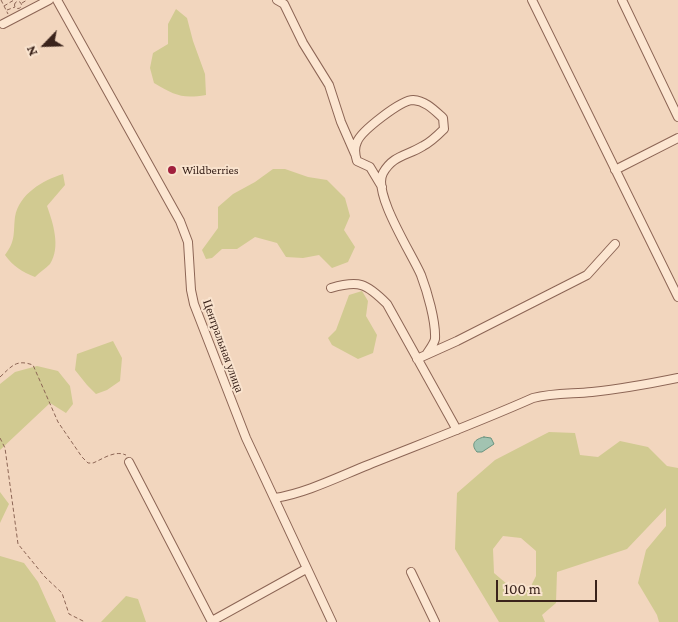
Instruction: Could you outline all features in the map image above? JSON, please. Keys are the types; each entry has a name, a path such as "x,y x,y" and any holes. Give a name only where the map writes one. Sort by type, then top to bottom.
{"street":[{"path":"3,24 49,0"},
{"name":"Центральная улица","path":"57,0 180,221 188,242 191,290 194,304 246,438 332,622"},
{"path":"277,0 284,4 303,43 329,85 341,122 357,161 362,165 370,167 382,186"},
{"path":"532,0 678,296"},
{"path":"622,0 678,117"},
{"path":"355,154 357,142 365,129 403,103 411,100 426,103 444,118 444,129 434,139 422,147 390,162 381,176 383,196 394,225 421,276 428,298 435,340 426,355"},
{"path":"615,170 678,138"},
{"path":"417,359 457,341 587,275 615,244"},
{"path":"331,288 348,283 359,283 378,295 387,304 457,430"},
{"path":"275,498 325,482 534,398 546,395 590,392 678,378"},
{"path":"130,462 212,622 306,568"},
{"path":"412,572 435,622"}],"path":[{"path":"1,0 9,16"},
{"path":"15,0 21,3"},
{"path":"3,6 15,0"},
{"path":"15,0 15,6"},
{"path":"21,3 27,0"},
{"path":"15,6 19,9 22,6 21,3"},
{"path":"6,11 15,6"},
{"path":"0,377 13,365 24,362 33,365 58,422 85,461 93,463 106,456 120,453 125,454 130,462"},
{"path":"0,438 4,448 18,544 45,577 62,593 69,614 85,622"}],"shaded area":[{"path":"176,9 187,18 205,74 206,95 178,95 154,83 150,68 153,53 168,44 168,24"},
{"path":"273,169 285,169 308,177 327,180 345,198 350,216 344,230 355,247 348,262 332,268 319,255 303,258 286,257 277,243 255,237 237,249 222,249 212,258 206,259 202,250 218,228 218,207 233,194"},
{"path":"63,174 65,185 47,206 55,235 55,250 50,264 35,277 18,268 5,255 12,241 17,209 21,201 33,189"},
{"path":"362,291 368,301 366,316 377,335 373,353 358,359 332,345 328,338 336,330 349,295"},
{"path":"113,341 122,358 120,381 107,390 96,394 75,370 77,354"},
{"path":"37,366 58,371 70,386 73,404 66,413 50,403 0,450 0,384 15,372"},
{"path":"549,432 575,433 580,455 598,457 620,441 648,447 667,466 678,468 678,622 659,622 657,615 638,583 646,550 666,526 666,508 627,549 557,572 556,603 542,615 545,622 499,622 455,549 457,493 495,460","holes":["503,536 521,538 536,551 536,576 529,590 514,590 494,573 493,549"]},
{"path":"484,437 491,438 494,444 482,452 477,452 474,442"},
{"path":"0,492 9,504 0,523"},
{"path":"0,556 24,563 38,582 56,622 0,622"},
{"path":"126,596 138,599 146,622 101,622"}],"place":[{"name":"Wildberries","path":"172,170"}]}
